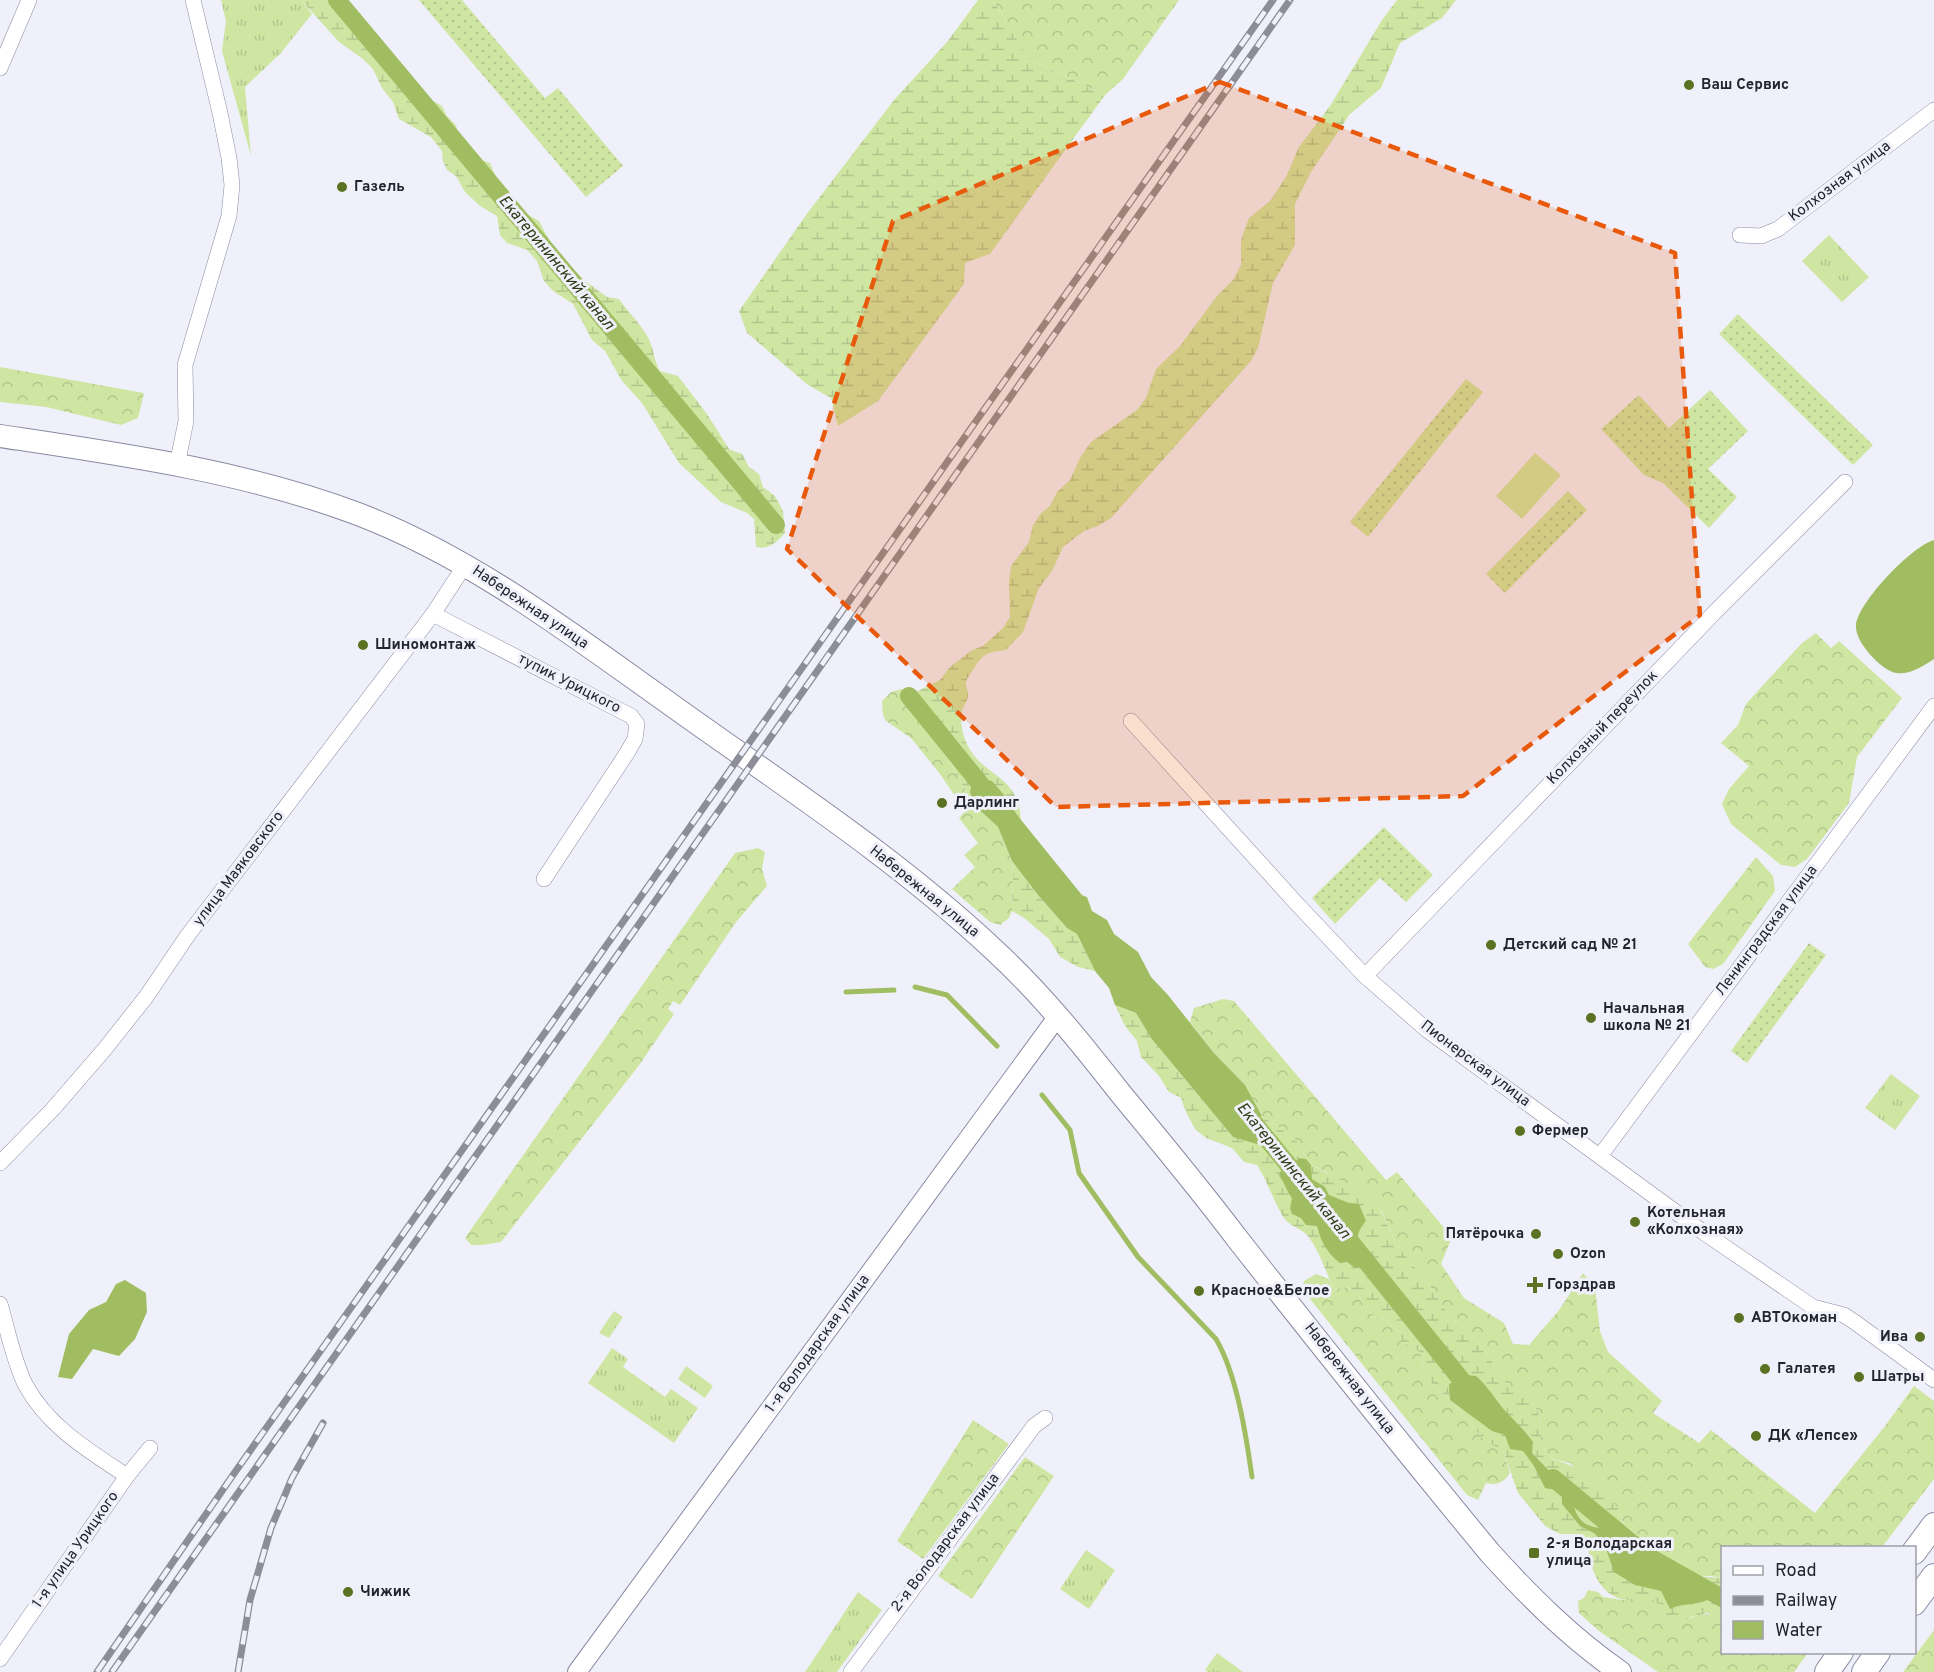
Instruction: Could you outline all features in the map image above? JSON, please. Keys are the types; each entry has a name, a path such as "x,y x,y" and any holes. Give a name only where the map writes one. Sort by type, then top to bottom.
{"highway":[{"path":"1916,1549 1934,1525"},
{"path":"1916,1600 1934,1576"},
{"path":"1827,1672 1840,1654"},
{"path":"1864,1672 1877,1654"}],"main road":[{"name":"Набережная улица","path":"0,436 177,465 317,500 398,531 465,565 512,593 866,844 949,910 993,949 1058,1016 1490,1553 1521,1588 1558,1623 1590,1651 1620,1672"}],"street":[{"path":"0,68 29,0"},
{"path":"177,465 186,421 185,365 229,216 232,185 220,113 193,0"},
{"name":"Колхозная улица","path":"1740,235 1761,236 1778,229 1934,110"},
{"name":"Колхозный переулок","path":"1365,976 1715,612 1845,482"},
{"name":"улица Маяковского","path":"0,1162 52,1110 146,997 188,935 433,614 465,565"},
{"name":"тупик Урицкого","path":"433,614 631,716 636,724 635,740 544,879"},
{"name":"Ленинградская улица","path":"1600,1156 1934,706"},
{"name":"Пионерская улица","path":"1131,721 1365,976 1437,1038 1702,1232 1813,1307 1850,1319 1934,1380"},
{"name":"1-я Володарская улица","path":"577,1672 1058,1016"},
{"name":"1-я улица Урицкого","path":"0,1304 21,1374 38,1404 48,1417 72,1438 128,1476 0,1659"},
{"name":"2-я Володарская улица","path":"850,1672 1034,1426 1045,1418"},
{"path":"128,1476 150,1448"}],"highlighted area":[{"path":"1220,82 1675,253 1700,615 1463,796 1056,807 787,549 893,221"}],"green space":[{"path":"221,0 301,0 312,14 280,54 245,87 251,156 222,51 226,21"},
{"path":"301,0 348,0 382,40 394,62 403,69 423,95 442,106 447,116 456,125 458,134 467,149 477,158 490,163 503,193 516,208 539,221 555,251 584,280 607,297 619,299 649,339 660,371 678,376 707,414 729,449 742,454 749,467 759,474 763,487 775,496 783,511 785,533 776,542 765,547 756,547 754,519 747,513 721,502 679,463 642,403 622,381 605,351 592,340 573,304 553,291 544,281 537,261 527,250 507,243 500,235 497,216 480,206 465,192 456,176 447,170 442,151 431,137 399,119 393,102 382,88 373,69 339,42"},
{"path":"419,0 462,0 545,98 558,88 623,166 586,197"},
{"path":"978,0 993,0 1029,59 1105,95 990,254 965,263 964,284 878,401 838,426 831,398 808,385 747,333 739,311 806,215 894,100 947,42"},
{"path":"993,0 1179,0 1123,79 1105,95 1029,59"},
{"path":"1397,0 1456,0 1442,18 1400,43 1381,88 1350,114 1311,172 1295,204 1295,245 1273,283 1258,348 1251,361 1111,518 1084,531 1063,547 1052,571 1039,588 1023,632 1006,650 983,657 967,680 968,697 961,717 965,740 974,756 1001,779 1016,797 1021,829 1017,815 970,792 973,804 951,764 948,751 925,730 918,705 918,691 940,680 950,667 972,650 983,646 1003,628 1010,617 1011,566 1029,542 1033,525 1041,513 1050,506 1057,492 1070,480 1080,458 1091,442 1137,410 1146,398 1156,369 1180,346 1217,296 1233,280 1241,265 1241,240 1249,218 1270,201 1286,177 1299,147 1330,106 1382,20"},
{"path":"1829,235 1869,277 1842,302 1802,261"},
{"path":"1738,314 1873,445 1853,465 1719,334"},
{"path":"0,367 144,393 138,418 121,425 46,407 0,402"},
{"path":"1466,379 1483,392 1368,537 1350,522"},
{"path":"1710,390 1748,431 1708,469 1737,497 1709,528 1663,483 1644,475 1601,429 1639,395 1669,428"},
{"path":"1535,453 1561,475 1522,519 1496,496"},
{"path":"1568,491 1587,510 1505,593 1486,574"},
{"path":"1816,633 1831,648 1839,641 1902,698 1857,757 1849,803 1807,859 1795,867 1781,865 1731,824 1722,804 1729,789 1749,766 1721,743 1738,725 1746,704 1802,643"},
{"path":"902,689 918,691 918,705 925,730 948,751 951,764 973,804 998,827 1012,861 1013,877 1012,911 1009,918 1000,925 990,922 952,889 975,867 964,855 978,843 959,818 965,811 940,774 911,738 886,721 883,715 882,701 891,692"},
{"path":"1384,827 1433,875 1406,902 1380,878 1335,924 1312,898"},
{"path":"758,848 765,852 762,869 767,886 736,922 680,1005 673,1001 668,1009 674,1014 640,1064 501,1242 471,1245 465,1238 735,853"},
{"path":"1756,857 1773,876 1775,891 1723,964 1713,969 1705,967 1688,944"},
{"path":"1012,861 1067,928 1077,934 1095,971 1078,967 1060,957 1049,939 1012,911"},
{"path":"1809,943 1826,955 1747,1063 1731,1051"},
{"path":"1223,999 1234,1001 1386,1180 1397,1172 1452,1237 1441,1264 1464,1298 1504,1323 1513,1344 1529,1345 1560,1309 1583,1273 1595,1287 1600,1331 1608,1352 1662,1401 1653,1413 1699,1443 1711,1430 1815,1513 1914,1386 1934,1401 1934,1479 1883,1546 1721,1546 1721,1578 1696,1576 1669,1550 1637,1535 1625,1526 1618,1509 1570,1463 1552,1459 1540,1444 1541,1422 1526,1393 1508,1389 1501,1374 1469,1331 1450,1317 1435,1293 1396,1243 1382,1212 1326,1172 1311,1165 1295,1139 1262,1116 1245,1085 1214,1053 1190,1022 1194,1008"},
{"path":"1115,1005 1136,1013 1151,1038 1233,1137 1265,1139 1249,1128 1252,1119 1262,1116 1295,1139 1311,1165 1364,1192 1382,1213 1396,1243 1435,1293 1450,1317 1469,1331 1501,1374 1508,1388 1526,1393 1531,1400 1541,1422 1540,1444 1552,1459 1572,1466 1597,1483 1611,1498 1625,1526 1632,1532 1668,1550 1691,1573 1721,1578 1721,1620 1707,1613 1691,1617 1677,1626 1665,1624 1660,1605 1648,1597 1620,1599 1605,1590 1592,1569 1588,1544 1574,1534 1560,1534 1545,1526 1518,1493 1504,1453 1481,1437 1450,1400 1434,1386 1423,1370 1421,1353 1402,1341 1396,1329 1385,1320 1375,1317 1366,1310 1357,1292 1346,1287 1334,1289 1312,1241 1304,1232 1285,1219 1257,1165 1244,1162 1232,1148 1206,1138 1195,1129 1181,1098 1169,1092 1159,1076 1141,1057 1137,1041 1125,1026"},
{"path":"1891,1074 1920,1096 1895,1130 1865,1108"},
{"path":"1316,1274 1329,1279 1334,1289 1346,1287 1357,1292 1366,1310 1375,1317 1385,1320 1396,1329 1402,1341 1421,1353 1423,1370 1434,1386 1450,1400 1481,1437 1504,1453 1510,1473 1505,1479 1497,1484 1486,1483 1478,1500 1467,1495 1302,1289 1304,1281"},
{"path":"614,1311 623,1317 609,1338 599,1333"},
{"path":"612,1348 628,1359 623,1367 665,1397 671,1389 698,1408 674,1443 588,1383"},
{"path":"686,1366 713,1386 705,1398 678,1379"},
{"path":"973,1420 1009,1444 923,1559 897,1541"},
{"path":"1025,1457 1054,1476 972,1599 938,1576"},
{"path":"1086,1550 1115,1570 1089,1609 1060,1589"},
{"path":"1588,1590 1598,1592 1603,1597 1622,1600 1648,1596 1660,1605 1677,1626 1700,1615 1716,1617 1721,1620 1721,1654 1807,1654 1794,1672 1658,1672 1599,1631 1579,1613 1578,1601 1584,1598"},
{"path":"858,1592 882,1610 837,1672 805,1672"},
{"path":"1934,1630 1934,1672 1903,1672"},
{"path":"1217,1653 1243,1672 1208,1672 1205,1670"}],"water":[{"path":"1934,540 1934,659 1911,671 1896,673 1883,667 1864,647 1856,626 1859,616 1875,590 1900,564 1924,544"},
{"path":"982,779 992,781 1004,795 1017,815 1022,838 1035,858 1045,865 1049,875 1061,888 1087,897 1092,911 1107,920 1114,934 1138,952 1151,977 1214,1053 1245,1085 1262,1116 1252,1119 1250,1128 1266,1140 1257,1144 1233,1137 1151,1038 1136,1013 1115,1005 1109,988 1095,971 1077,934 1067,928 1038,895 1012,861 998,827 973,804 970,792 972,782"},
{"path":"1299,1158 1306,1159 1311,1165 1312,1179 1325,1187 1329,1195 1349,1203 1359,1204 1366,1221 1352,1253 1365,1265 1355,1268 1347,1262 1340,1263 1325,1247 1317,1226 1306,1225 1301,1218 1292,1214 1290,1208 1292,1198 1279,1176 1282,1168 1293,1164"},
{"path":"125,1280 146,1293 147,1312 135,1339 119,1356 93,1349 72,1379 58,1377 69,1334 89,1310 106,1302 116,1284"},
{"path":"1466,1375 1476,1376 1481,1380 1530,1438 1533,1442 1532,1453 1573,1496 1575,1511 1582,1521 1593,1527 1608,1527 1650,1558 1656,1571 1671,1574 1687,1582 1713,1586 1708,1600 1670,1609 1661,1591 1635,1585 1614,1572 1604,1543 1594,1533 1580,1526 1562,1504 1562,1495 1556,1490 1545,1488 1523,1451 1510,1449 1505,1435 1492,1431 1450,1400 1449,1384"}],"waterway":[{"name":"Екатерининский канал","path":"337,0 776,525"},
{"name":"Екатерининский канал","path":"909,696 1080,907"},
{"path":"915,987 947,995 997,1046"},
{"path":"846,992 894,990"},
{"path":"1042,1095 1070,1130 1079,1173 1138,1257 1216,1339 1235,1387 1244,1424 1252,1477"},
{"name":"Екатерининский канал","path":"1237,1102 1303,1183"},
{"name":"Екатерининский канал","path":"1341,1230 1476,1398"},
{"name":"Екатерининский канал","path":"1553,1478 1646,1555 1721,1597"}],"railway":[{"path":"97,1672 233,1475 1273,0"},
{"path":"112,1672 1290,0"},
{"path":"238,1672 250,1600 271,1528 292,1478 323,1423"}],"place":[{"name":"Ваш Сервис","path":"1689,85"},
{"name":"Газель","path":"342,187"},
{"name":"Шиномонтаж","path":"363,645"},
{"name":"Дарлинг","path":"942,803"},
{"name":"Детский сад № 21","path":"1491,945"},
{"name":"Начальная школа № 21","path":"1591,1018"},
{"name":"Фермер","path":"1520,1131"},
{"name":"Котельная «Колхозная»","path":"1635,1222"},
{"name":"Пятёрочка","path":"1536,1234"},
{"name":"Ozon","path":"1558,1254"},
{"name":"Горздрав","path":"1535,1285"},
{"name":"Красное&Белое","path":"1199,1291"},
{"name":"АВТОкоман","path":"1739,1318"},
{"name":"Ива","path":"1920,1337"},
{"name":"Галатея","path":"1765,1369"},
{"name":"Шатры","path":"1859,1377"},
{"name":"ДК «Лепсе»","path":"1756,1436"},
{"name":"2-я Володарская улица","path":"1534,1553"},
{"name":"Чижик","path":"348,1592"}]}
